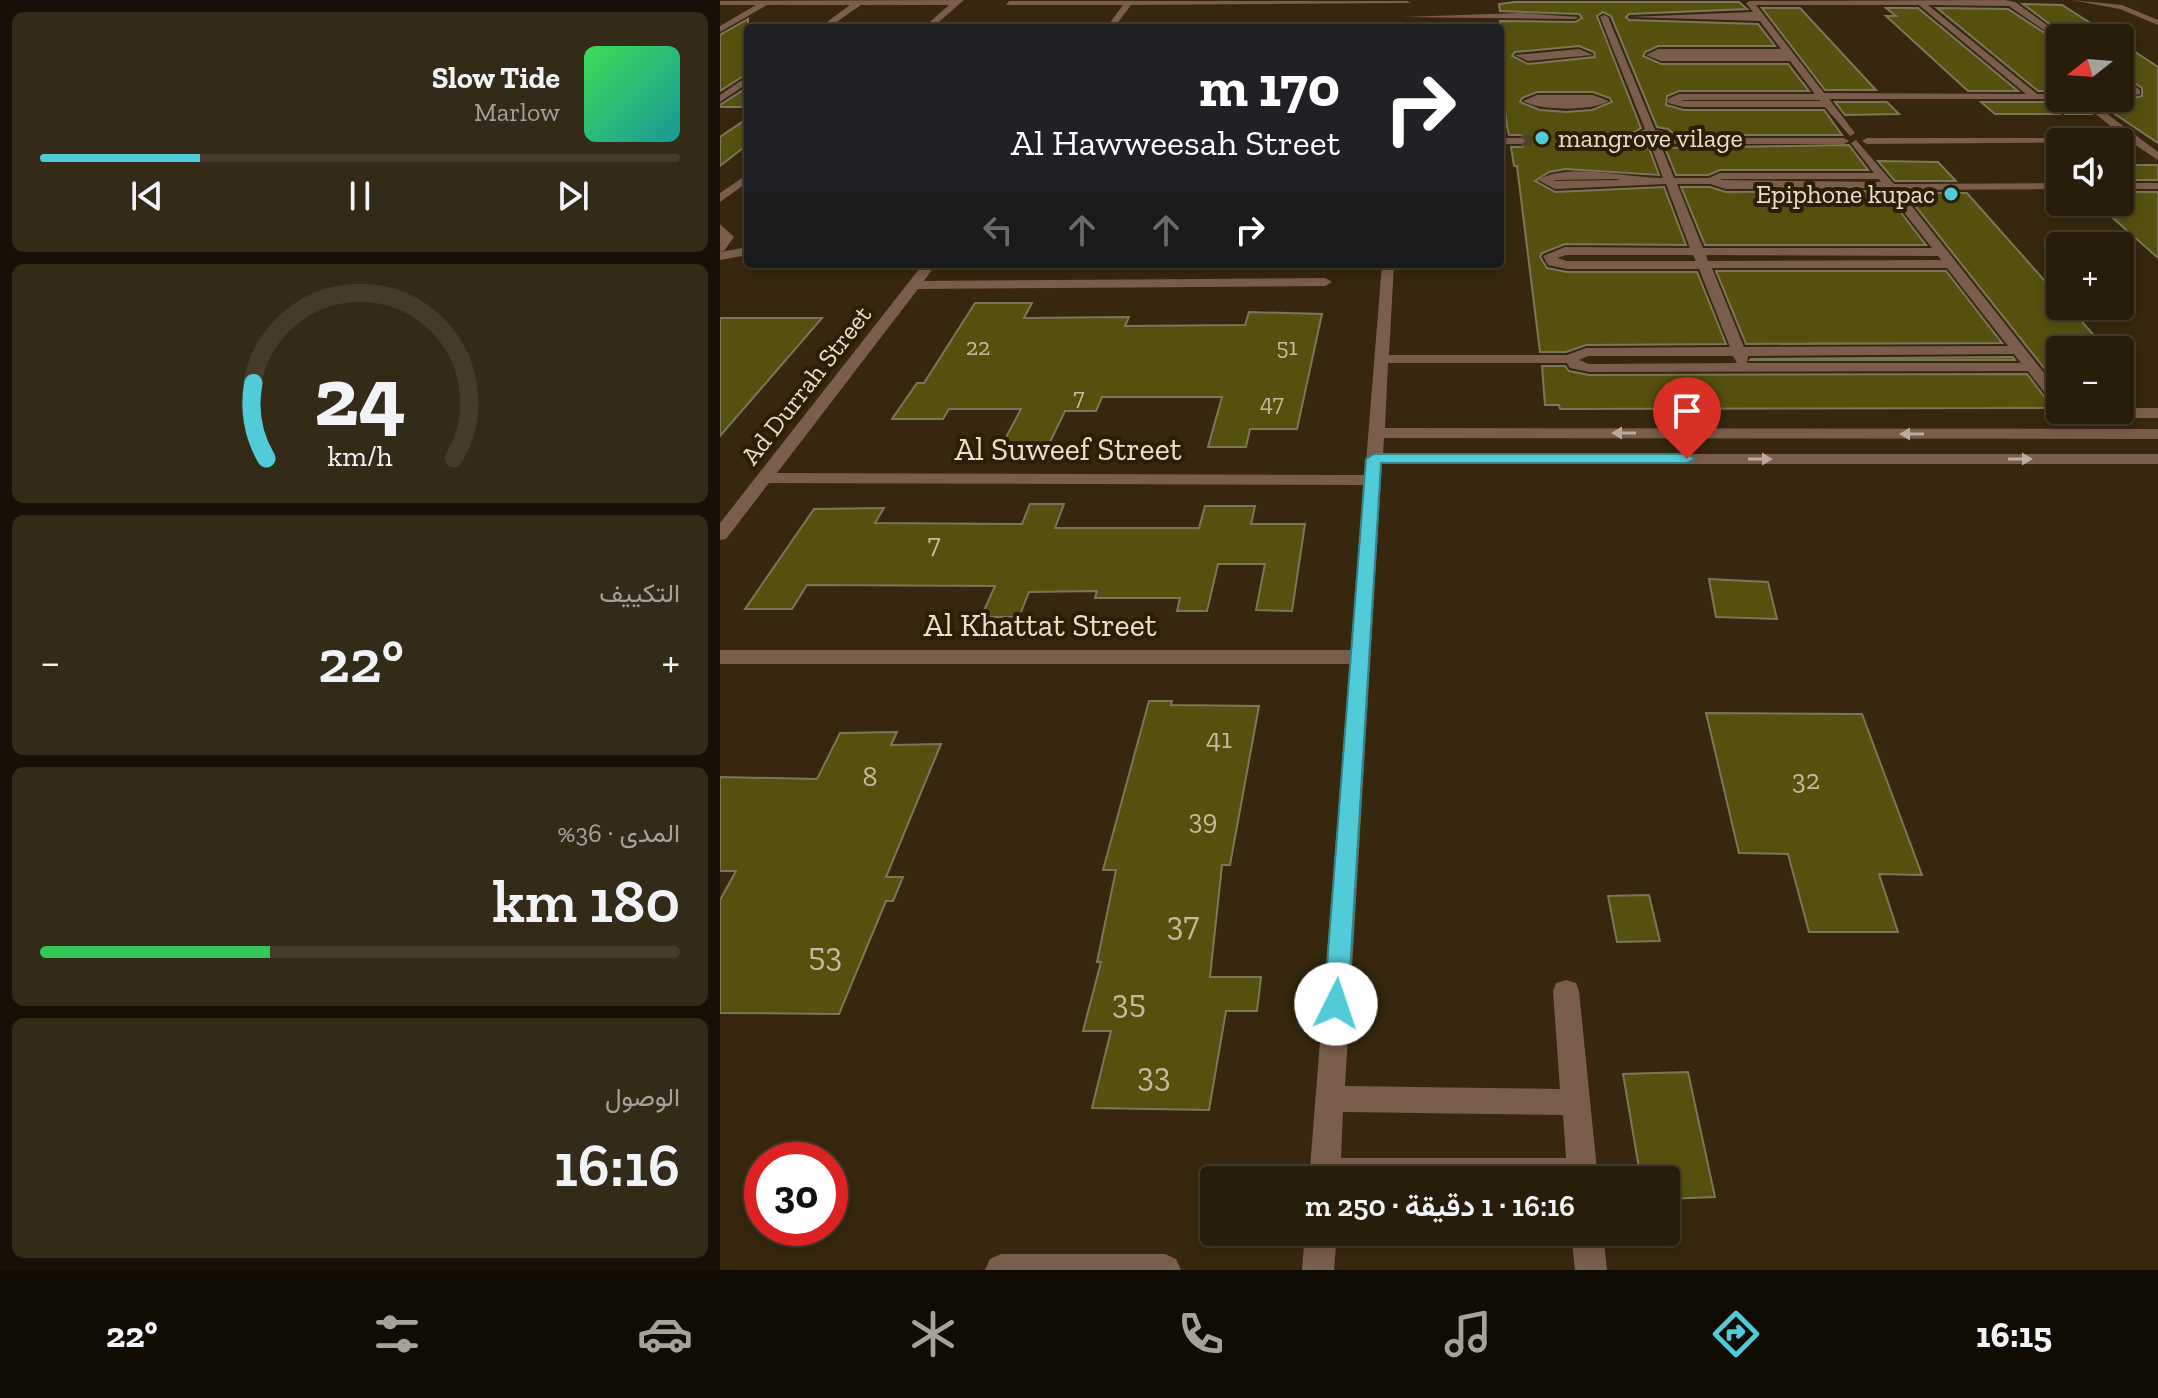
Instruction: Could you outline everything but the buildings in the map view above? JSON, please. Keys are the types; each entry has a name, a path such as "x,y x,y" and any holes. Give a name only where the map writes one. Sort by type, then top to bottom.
{"street":[{"path":"2075,0 2122,7 2158,23"},
{"path":"1919,1 2035,97"},
{"path":"829,24 861,2"},
{"path":"720,3 958,2"},
{"path":"932,24 958,2"},
{"path":"1009,3 1407,2 1405,24"},
{"path":"2046,28 2007,2 1750,3 2046,386"},
{"path":"721,29 765,3"},
{"path":"1113,24 1129,3"},
{"path":"1406,17 1759,17"},
{"path":"1604,17 1638,101 1660,138 1670,181 1745,367"},
{"path":"1589,55 1579,52 1519,55 1528,58 1650,55 1661,58 1789,55"},
{"path":"720,99 744,82"},
{"path":"720,89 733,89"},
{"path":"1638,101 1537,98 1528,101 1537,104 1595,104 1638,101 1679,97 2046,97"},
{"path":"2099,112 2120,128"},
{"path":"1504,138 1521,138"},
{"path":"1563,138 2046,138"},
{"path":"2134,139 2158,157"},
{"path":"1630,181 1618,176 1555,177 1544,180 1555,186 1620,185 1630,181 1711,181 1720,176 2046,186"},
{"path":"720,199 744,180"},
{"path":"2134,187 2156,188"},
{"path":"723,230 744,238"},
{"path":"720,248 728,237 723,230"},
{"path":"1942,252 1701,258 1567,265 1553,262 1549,256 1565,251 1701,258 1951,264"},
{"path":"720,256 744,252"},
{"name":"Ad Durrah Street","path":"720,535 927,268"},
{"path":"1326,1166 1388,268"},
{"path":"914,285 1325,282"},
{"path":"1571,359 1573,355 1586,352 2018,350"},
{"path":"1382,359 1571,359"},
{"path":"1571,359 1575,365 1589,368 2031,367"},
{"path":"2134,413 2158,413"},
{"path":"1376,433 2158,434"},
{"name":"Al Suweef Street","path":"764,478 2158,459"},
{"name":"Al Khattat Street","path":"720,657 1359,657"},
{"path":"1566,991 1581,1166"},
{"path":"1330,1099 1576,1102"},
{"path":"1318,1270 1320,1246"},
{"path":"1588,1246 1591,1270"},
{"path":"1001,1270 1165,1270"}],"tunnel":[{"path":"1521,141 1564,141"}],"place":[{"name":"mangrove vilage","path":"1542,138"},
{"name":"Epiphone kupac","path":"1951,194"}],"route":[{"path":"1336,1004 1374,459 1687,459"}]}
